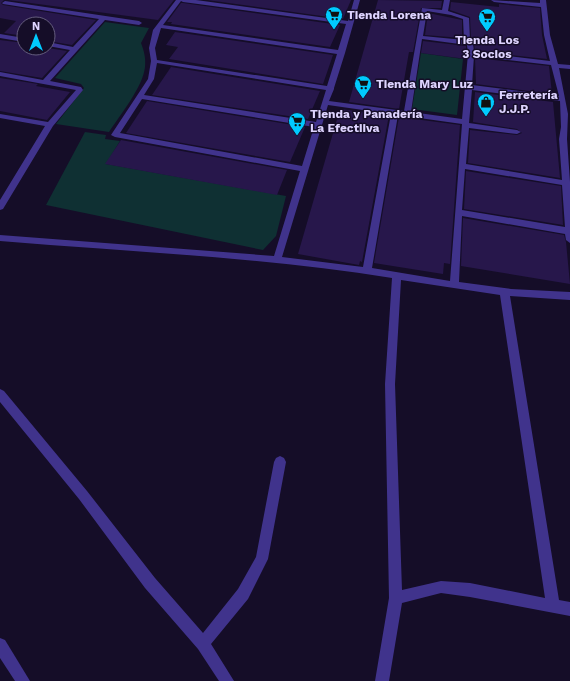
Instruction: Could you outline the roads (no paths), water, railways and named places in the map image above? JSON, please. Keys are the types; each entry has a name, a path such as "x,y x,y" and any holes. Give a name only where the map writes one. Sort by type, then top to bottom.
{"street":[{"path":"179,0 156,30 152,48 154,61 151,79 141,97 115,135 304,169"},
{"path":"183,0 351,23"},
{"path":"277,260 304,169 327,103 357,0"},
{"path":"445,12 447,0"},
{"path":"494,0 543,3 547,33 565,96 568,129 563,140 567,161 566,183 568,199 568,231 570,240"},
{"path":"0,8 7,2 139,23"},
{"path":"407,114 424,9 445,12 466,18 467,40 470,43 471,54 458,212 454,284"},
{"path":"46,82 104,18"},
{"path":"159,26 342,53"},
{"path":"0,36 16,39"},
{"path":"419,37 470,43"},
{"path":"56,45 75,49"},
{"path":"471,54 570,67"},
{"path":"154,61 331,88"},
{"path":"0,74 79,88 80,90 50,125 0,207"},
{"path":"468,87 565,96"},
{"path":"141,97 319,125"},
{"path":"327,103 395,112 517,132"},
{"path":"367,270 395,112"},
{"path":"0,116 50,125"},
{"path":"462,166 566,183"},
{"path":"458,212 568,231"},
{"path":"0,238 277,260 367,270 504,291 570,296"},
{"path":"382,681 396,598 390,384 397,275"},
{"path":"504,291 553,607"},
{"path":"0,394 83,494 150,583 203,644 227,681"},
{"path":"203,644 243,594 262,559 280,462"},
{"path":"396,598 441,587 470,590 553,607 570,609"},
{"path":"0,645 23,681"}],"place":[{"name":"Tienda Lorena","path":"334,30"},
{"name":"Tienda Los 3 Socios","path":"487,32"},
{"name":"Tienda Mary Luz","path":"363,99"},
{"name":"Ferretería J.J.P.","path":"486,117"},
{"name":"Tienda y Panadería La Efectiiva","path":"297,136"}]}
